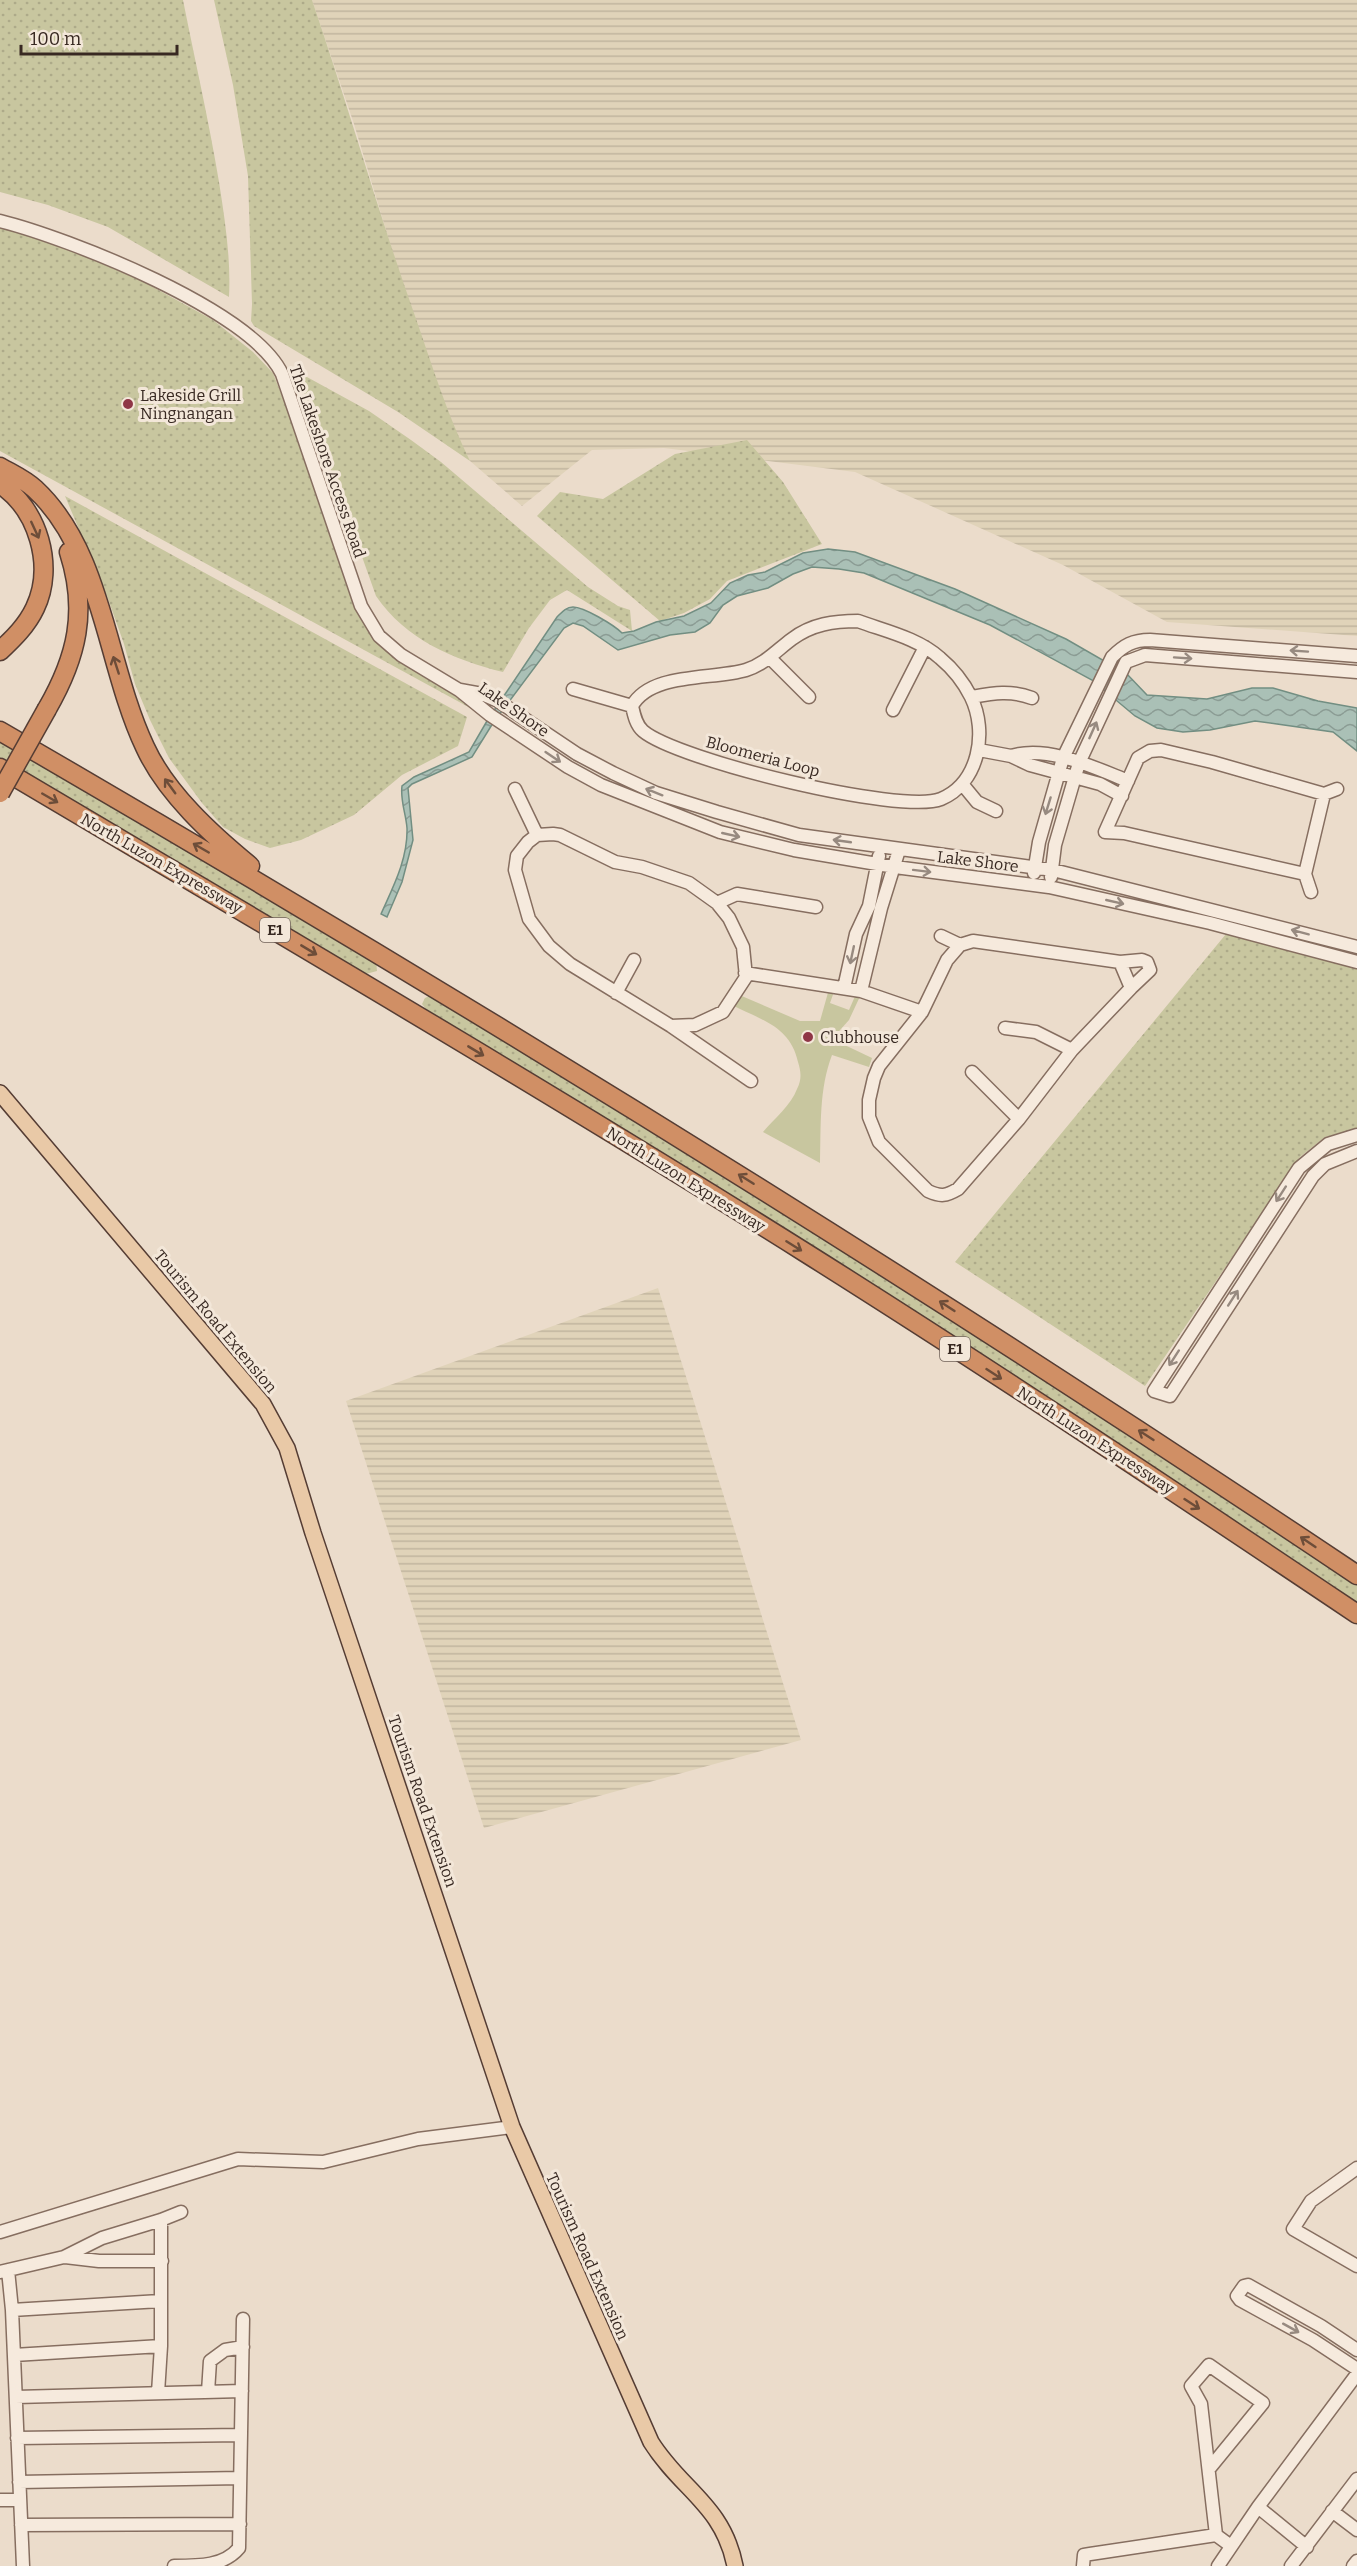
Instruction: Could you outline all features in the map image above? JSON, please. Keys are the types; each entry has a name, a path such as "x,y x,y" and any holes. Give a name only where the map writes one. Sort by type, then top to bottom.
{"highway":[{"path":"0,793 67,672 79,620 78,589 68,548 58,528 32,495 1,474"},
{"path":"0,651 19,634 36,607 42,582 44,552 27,513 1,474"},
{"path":"1,474 15,474 34,488 66,525 87,567 134,721 145,748 159,770 216,839 306,909"},
{"name":"North Luzon Expressway","path":"0,731 306,909 831,1232 1357,1575"},
{"name":"North Luzon Expressway","path":"0,768 441,1030 808,1254 1037,1402 1357,1614"}],"main road":[{"name":"Tourism Road Extension","path":"0,1093 263,1404 288,1448 314,1533 512,2127 651,2442 665,2465 706,2504 725,2532 735,2566"}],"street":[{"name":"The Lakeshore Access Road","path":"0,221 39,230 132,269 224,317 244,331 276,362 288,390 368,621 379,636 401,655 459,690"},
{"path":"573,689 632,706 638,696 649,689 682,680 748,669 770,658 794,638 826,622 858,621 925,647 952,670 971,697 975,710 979,750 973,769 963,785 977,802 996,811"},
{"path":"1129,660 1121,647 1138,640 1357,656"},
{"path":"893,710 925,647"},
{"name":"Lake Shore","path":"1032,884 1041,833 1064,758 1112,657 1121,647"},
{"path":"1049,887 1055,845 1074,777 1107,701 1129,660 1145,655 1357,672"},
{"path":"770,658 808,698"},
{"name":"Lake Shore","path":"459,690 482,694 498,701 577,754 656,793 800,835 1053,870 1357,947"},
{"name":"Lake Shore","path":"459,690 490,715 600,785 710,828 794,850 895,867 1049,887 1210,923 1357,962"},
{"path":"971,697 1015,692 1032,698"},
{"name":"Bloomeria Loop","path":"632,706 641,730 651,736 715,762 798,785 869,797 927,803 941,799 963,785"},
{"path":"979,750 1011,756 1023,762 1100,784 1122,796"},
{"path":"1305,874 1124,833 1105,832 1138,758 1150,751 1161,750 1324,794 1337,789"},
{"path":"1011,756 1035,752 1064,758 1128,781"},
{"path":"515,789 537,835"},
{"path":"1311,892 1305,874 1324,794"},
{"path":"671,1026 695,1025 723,1012 743,982 745,972 743,947 729,918 717,903 689,883 642,867 615,862 560,835 537,835 521,849 515,870 529,919 549,946 570,964 671,1026 751,1081"},
{"path":"861,991 874,908 880,846"},
{"path":"844,988 856,934 874,908 895,867 899,850"},
{"path":"717,903 737,894 816,907"},
{"path":"941,936 960,945"},
{"path":"973,941 1120,962 1142,960 1150,966 1147,974 1072,1050 1019,1119 963,1184 947,1196 938,1196 928,1191 892,1157 873,1131 868,1100 879,1066 922,1012 947,960 960,945 973,941"},
{"path":"616,993 634,960"},
{"path":"1120,962 1131,988"},
{"path":"745,972 861,991 922,1012"},
{"path":"1005,1029 1036,1032 1072,1050"},
{"path":"972,1072 1019,1119"},
{"path":"1357,1135 1328,1144 1299,1167 1154,1391 1170,1396 1313,1176 1325,1164 1357,1151"},
{"path":"1299,1167 1313,1176"},
{"path":"0,2232 238,2159 323,2162 418,2139 443,2138 512,2127"},
{"path":"1357,2168 1311,2201 1293,2229 1357,2266"},
{"path":"23,2566 12,2310 4,2271 64,2257 102,2238 181,2212"},
{"path":"158,2393 162,2261 160,2220"},
{"path":"64,2257 99,2261 162,2261"},
{"path":"1357,2350 1322,2326 1248,2285 1244,2286 1237,2296 1240,2300 1313,2340 1357,2369"},
{"path":"12,2310 160,2301"},
{"path":"174,2566 222,2565 233,2558 239,2548 243,2319"},
{"path":"14,2355 161,2346"},
{"path":"208,2392 210,2361 225,2350 243,2347"},
{"path":"1209,2469 1263,2403 1209,2365 1191,2386 1201,2404 1216,2535"},
{"path":"1218,2566 1258,2507 1357,2374"},
{"path":"16,2397 242,2391"},
{"path":"17,2438 241,2435"},
{"path":"19,2482 240,2478"},
{"path":"1291,2566 1357,2479"},
{"path":"0,2500 20,2500"},
{"path":"1258,2507 1307,2547"},
{"path":"1332,2511 1357,2530"},
{"path":"21,2525 240,2524"},
{"path":"1083,2566 1084,2555 1216,2535 1231,2546"},
{"path":"1353,2566 1357,2561"}],"shaded area":[{"path":"0,0 183,0 221,196 228,254 229,297 108,227 48,205 0,192"},
{"path":"214,0 312,0 401,277 447,407 470,461 398,412 254,326 251,321 248,176 233,85"},
{"path":"312,0 1357,0 1357,636 1167,622 1063,565 855,472 664,448 592,450 522,506 470,461 452,426 395,260 354,124"},
{"path":"0,225 26,231 142,281 213,320 253,352 273,373 307,460 353,599 368,625 475,700 472,709 0,451"},
{"path":"296,371 369,411 441,462 588,587 618,606 630,610 632,631 567,590 550,600 529,628 503,672 449,654 416,636 388,611 376,596"},
{"path":"747,440 783,482 822,544 727,581 710,599 684,613 660,621 537,516 560,492 603,499 675,454"},
{"path":"65,496 467,717 458,746 402,775 354,815 301,840 270,848 245,839 223,827 169,758 150,720 135,684 107,596"},
{"path":"0,737 376,960 377,971 362,975 0,761"},
{"path":"1226,934 1357,967 1357,1130 1325,1137 1300,1157 1145,1386 955,1262"},
{"path":"831,982 836,986 830,1003 849,1010 856,994 863,990 849,1020 832,1039 872,1058 869,1067 832,1055 823,1094 820,1163 763,1132 794,1095 799,1085 799,1066 794,1050 781,1032 764,1020 732,1005 737,994 800,1021 820,1021"},
{"path":"431,995 976,1332 1357,1583 1357,1608 432,1017 422,1004 425,998"},
{"path":"658,1288 801,1740 484,1828 346,1401"}],"water":[{"path":"828,549 855,552 955,589 1066,639 1127,674 1147,695 1207,699 1252,688 1273,688 1318,701 1357,708 1357,751 1333,732 1255,721 1210,730 1183,732 1157,728 1135,716 1092,680 990,625 864,573 812,567 793,574 768,588 737,596 723,605 710,623 695,632 670,635 618,650 583,626 573,623 564,628 493,723 472,757 412,784 408,788 413,840 402,882 387,917 381,914 399,873 407,839 402,786 414,777 469,752 487,721 564,610 571,607 578,608 599,617 622,633 634,631 656,622 684,616 711,603 730,583 748,575 765,572 803,553"}],"place":[{"name":"Lakeside Grill Ningnangan","path":"128,404"},
{"name":"Clubhouse","path":"808,1037"}]}
